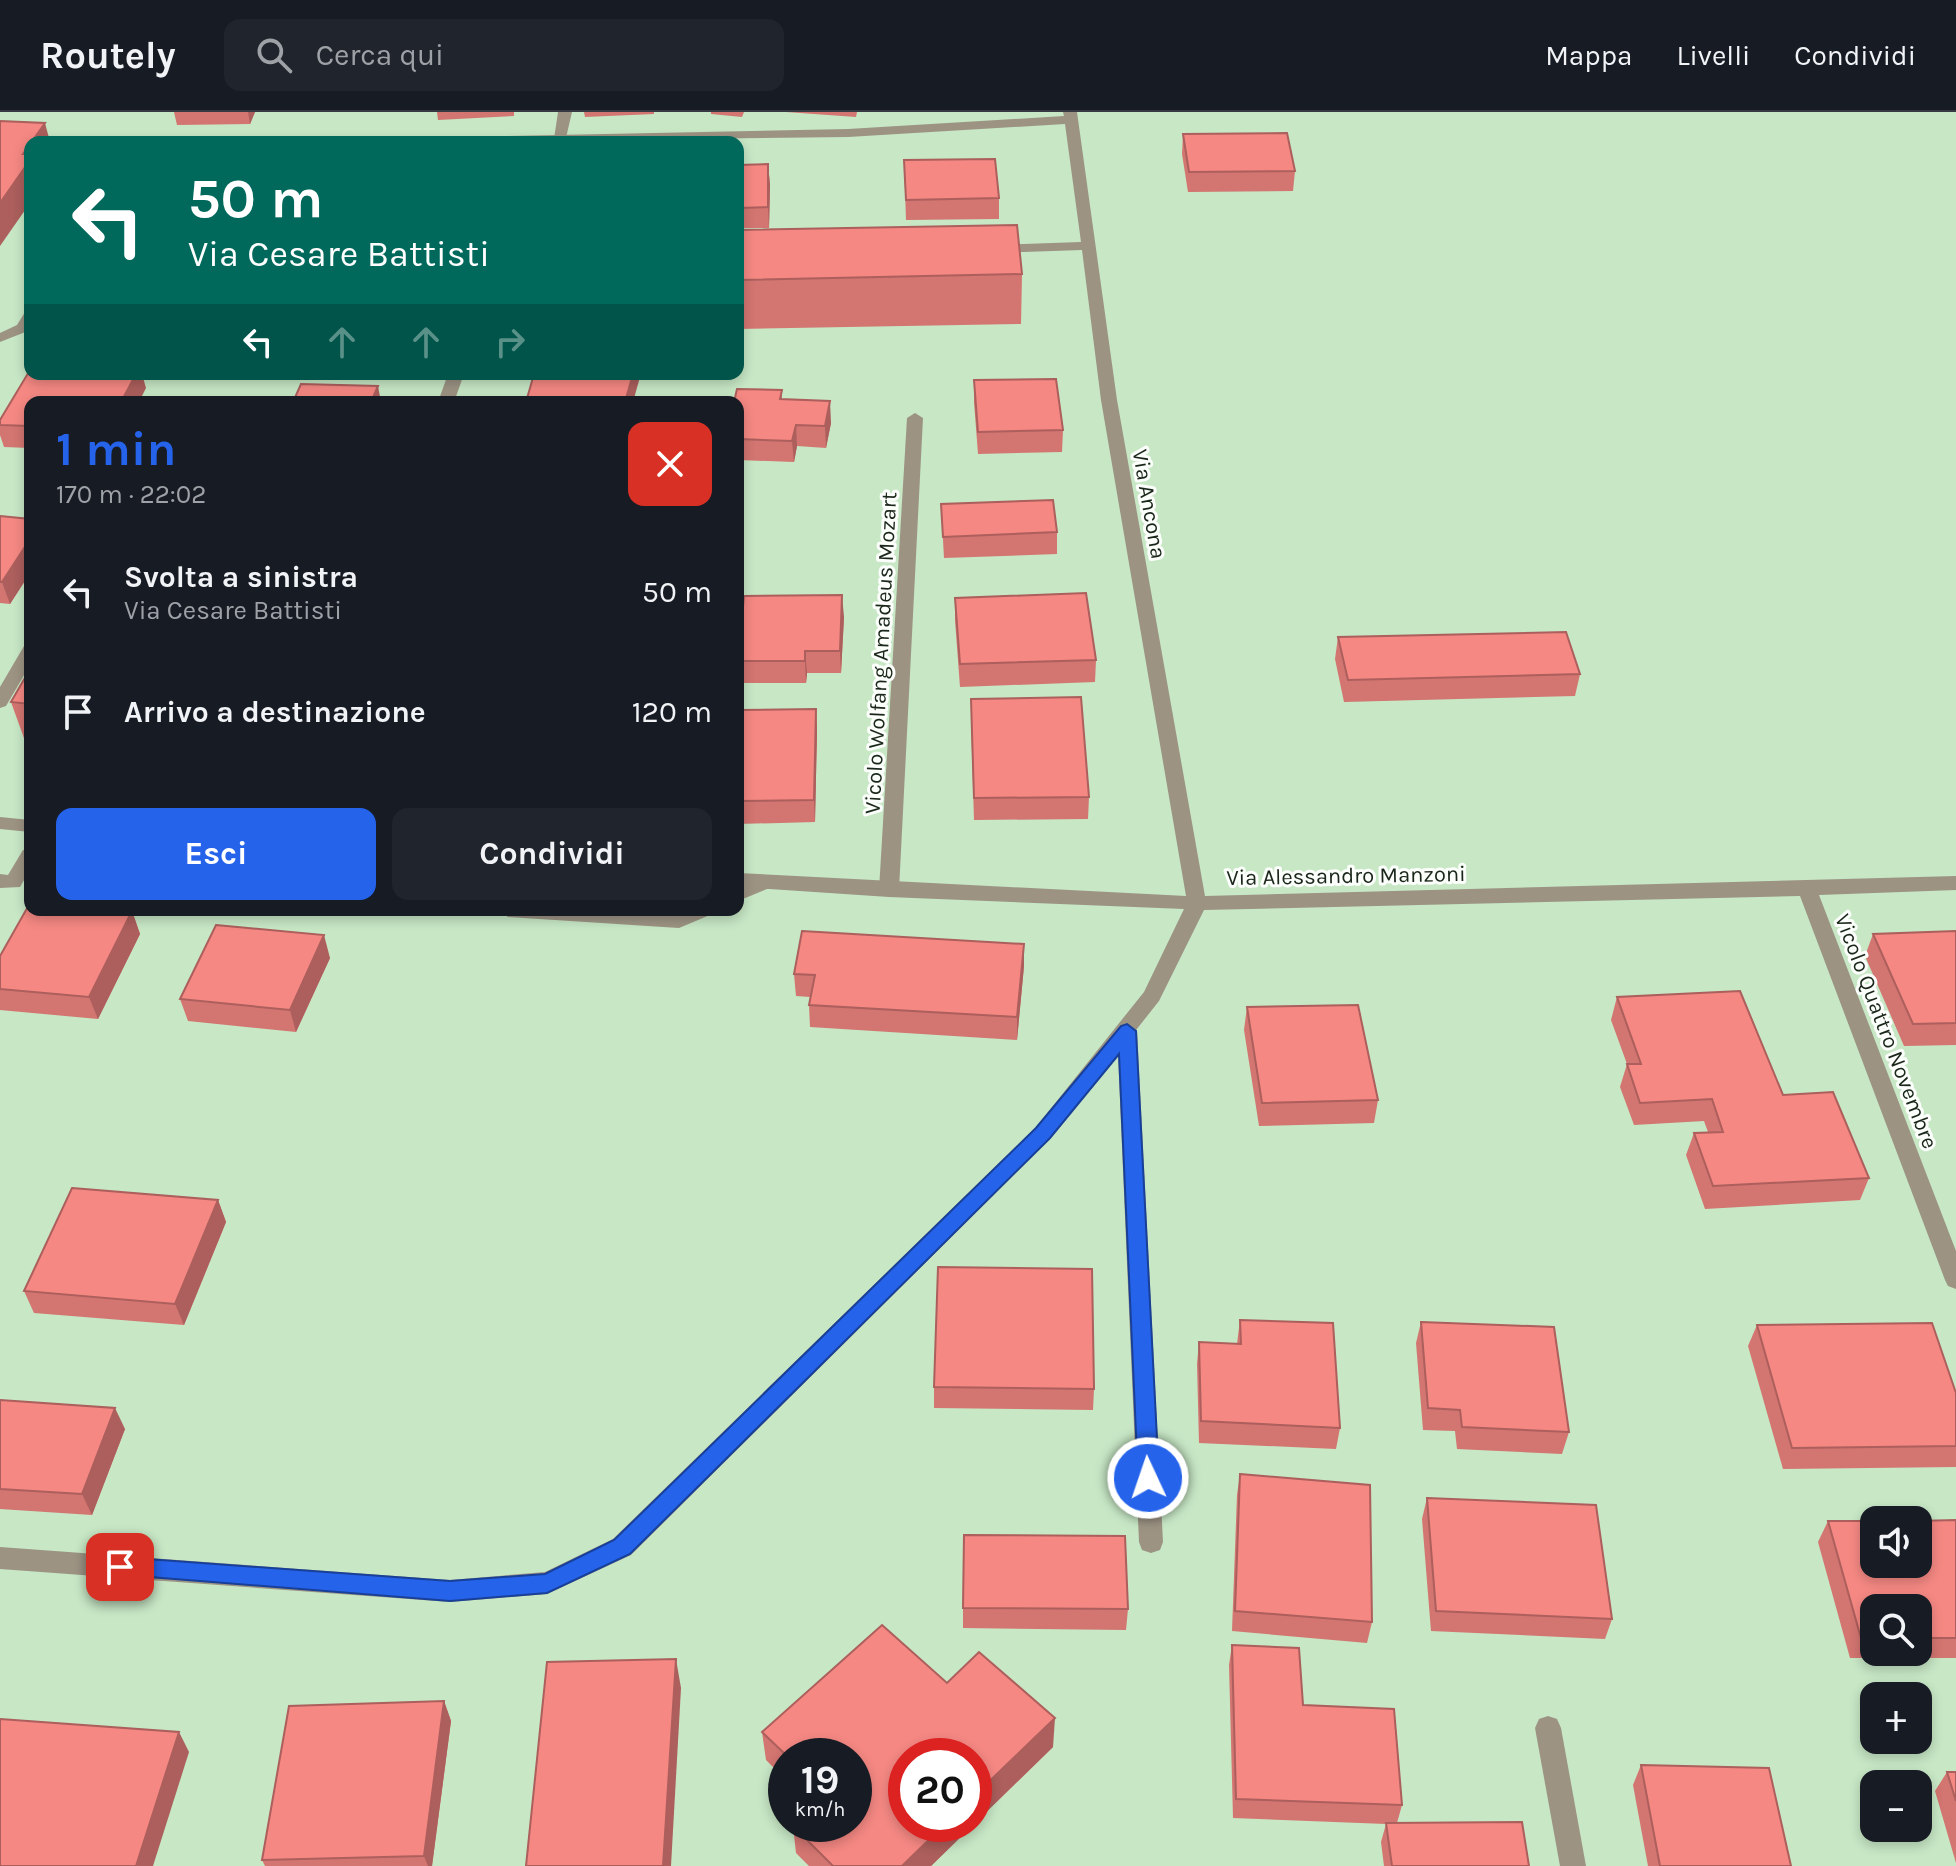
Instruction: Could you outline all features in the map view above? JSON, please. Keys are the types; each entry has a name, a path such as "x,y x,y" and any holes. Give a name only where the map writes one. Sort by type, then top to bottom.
{"street":[{"path":"561,136 565,112"},
{"path":"704,136 848,133 1070,116"},
{"name":"Via Ancona","path":"1070,116 1109,400 1197,903"},
{"path":"978,249 1089,246"},
{"path":"0,338 24,326"},
{"name":"Vicolo Wolfang Amadeus Mozart","path":"889,890 915,418"},
{"path":"0,702 24,660"},
{"path":"0,823 24,825"},
{"path":"0,881 13,882 24,865"},
{"name":"Via Alessandro Manzoni","path":"744,880 1197,903 1956,883"},
{"path":"744,891 765,882"},
{"name":"Vicolo Quattro Novembre","path":"1807,889 1956,1280"},
{"path":"0,1558 450,1591 547,1583 622,1547 1043,1133 1152,996 1197,903"},
{"path":"601,916 679,921 690,916"},
{"path":"1127,1031 1151,1542"},
{"path":"1548,1728 1573,1866"}],"building":[{"path":"0,121 45,123 36,136 24,136 24,169 0,203"},
{"path":"1287,133 1295,171 1189,172 1183,134"},
{"path":"995,159 999,198 906,200 904,160"},
{"path":"768,164 768,207 744,208 744,165"},
{"path":"1017,225 1022,274 744,280 744,230"},
{"path":"1056,379 1063,430 978,432 974,380"},
{"path":"24,380 133,380 124,396 24,396 24,426 0,425"},
{"path":"532,380 631,380 627,396 528,396"},
{"path":"301,384 378,386 374,396 296,396"},
{"path":"737,389 782,390 780,399 830,401 825,426 796,425 792,441 744,439 744,396 735,396"},
{"path":"1053,500 1057,532 943,537 941,504"},
{"path":"0,516 24,518 24,548 0,582"},
{"path":"1086,593 1096,660 960,664 955,598"},
{"path":"842,595 840,651 805,651 805,661 744,661 744,596"},
{"path":"1566,632 1580,674 1348,680 1338,637"},
{"path":"24,679 24,703 11,702"},
{"path":"1081,697 1089,797 974,798 971,699"},
{"path":"816,709 814,800 744,801 744,710"},
{"path":"24,914 130,916 89,997 0,989 0,956"},
{"path":"216,925 324,935 290,1010 180,999"},
{"path":"802,931 1024,944 1017,1017 809,1005 815,975 794,974"},
{"path":"1956,931 1956,1023 1913,1024 1873,934"},
{"path":"1740,991 1783,1095 1833,1092 1869,1178 1713,1186 1694,1133 1723,1132 1712,1099 1640,1103 1627,1064 1641,1064 1617,997"},
{"path":"1358,1005 1378,1100 1262,1103 1247,1007"},
{"path":"72,1188 218,1200 175,1304 24,1291"},
{"path":"938,1267 1092,1269 1094,1389 934,1387"},
{"path":"1240,1320 1333,1323 1340,1428 1201,1421 1199,1342 1241,1344"},
{"path":"1421,1322 1554,1327 1569,1432 1462,1427 1460,1410 1428,1408"},
{"path":"1932,1323 1956,1393 1956,1446 1792,1448 1757,1325"},
{"path":"0,1400 115,1408 82,1494 0,1489"},
{"path":"1240,1474 1370,1485 1372,1622 1235,1611"},
{"path":"1427,1498 1596,1505 1612,1619 1436,1611"},
{"path":"1956,1520 1956,1638 1932,1638 1932,1594 1860,1594 1860,1634 1828,1521 1860,1521 1860,1578 1932,1578 1932,1521"},
{"path":"964,1535 1125,1536 1128,1609 963,1608"},
{"path":"882,1625 947,1683 979,1652 1055,1718 992,1779 992,1738 888,1738 888,1842 927,1842 902,1866 833,1866 809,1842 872,1842 872,1738 768,1738 762,1732"},
{"path":"1232,1645 1299,1648 1303,1705 1394,1709 1402,1805 1236,1799"},
{"path":"676,1659 663,1866 526,1866 547,1662"},
{"path":"444,1701 424,1856 262,1860 289,1706"},
{"path":"0,1719 179,1732 136,1866 0,1866"},
{"path":"1641,1765 1769,1768 1791,1866 1660,1866"},
{"path":"1947,1772 1956,1772 1956,1801"},
{"path":"1522,1822 1529,1866 1392,1866 1386,1823"}],"route":[{"path":"120,1567 450,1591 547,1583 622,1547 1043,1133 1127,1031 1148,1478"}]}
